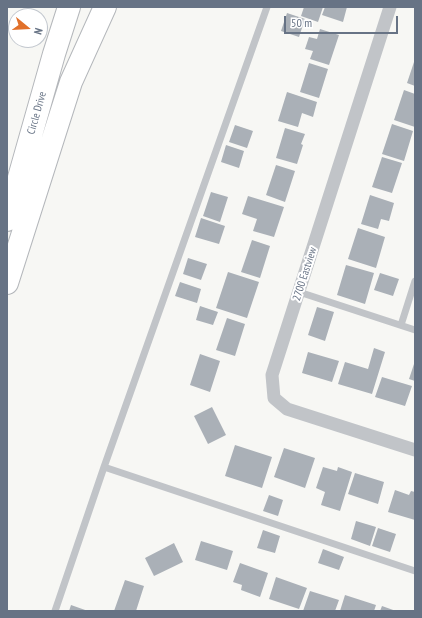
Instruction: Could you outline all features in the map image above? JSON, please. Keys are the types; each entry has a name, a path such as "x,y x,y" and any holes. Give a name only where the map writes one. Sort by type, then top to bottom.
{"highway":[{"name":"Circle Drive","path":"7,220 54,54 69,7"},
{"path":"7,282 71,82 105,7"}],"street":[{"name":"2700 Eastview","path":"390,7 300,292 272,375 274,398 287,409 415,450"}],"lane":[{"path":"55,611 104,467 267,7"},
{"path":"401,325 415,281"},
{"path":"300,292 415,330"},
{"path":"104,467 415,571"}],"building":[{"path":"304,7 323,7 318,22 301,16"},
{"path":"325,7 347,7 343,22 322,15"},
{"path":"287,13 305,19 299,37 281,31"},
{"path":"320,29 339,35 329,65 310,59 313,51 305,49 309,37 317,39"},
{"path":"415,59 415,86 407,83"},
{"path":"309,63 328,69 319,98 300,92"},
{"path":"404,90 415,94 415,127 394,120"},
{"path":"287,92 317,102 313,117 302,113 298,127 278,121"},
{"path":"392,124 413,131 404,161 382,154"},
{"path":"235,125 253,131 247,148 229,142"},
{"path":"285,128 305,134 301,144 303,145 297,164 276,158"},
{"path":"226,145 244,151 239,168 221,162"},
{"path":"382,157 402,163 392,193 372,187"},
{"path":"276,165 295,171 285,202 266,195"},
{"path":"211,192 228,197 220,222 203,216"},
{"path":"370,195 394,203 389,221 381,219 378,229 361,224"},
{"path":"248,196 284,207 274,237 253,231 257,219 242,214"},
{"path":"201,218 225,226 219,244 195,237"},
{"path":"358,228 385,237 376,268 348,259"},
{"path":"252,240 270,246 260,278 241,272"},
{"path":"188,258 207,264 201,280 183,274"},
{"path":"346,265 374,273 365,304 337,295"},
{"path":"228,272 259,282 247,318 216,308"},
{"path":"380,273 399,279 393,296 374,290"},
{"path":"180,282 201,289 197,303 175,296"},
{"path":"200,306 218,312 213,325 196,320"},
{"path":"317,307 334,312 325,341 308,335"},
{"path":"227,318 245,324 235,356 216,350"},
{"path":"374,348 385,352 372,394 338,384 345,362 368,369"},
{"path":"308,352 339,361 332,382 302,373"},
{"path":"200,354 220,361 210,392 190,385"},
{"path":"415,361 415,381 409,379"},
{"path":"382,377 412,386 405,406 375,397"},
{"path":"212,407 226,435 208,444 194,416"},
{"path":"235,445 272,457 262,488 225,476"},
{"path":"284,448 315,458 305,488 274,477"},
{"path":"323,467 337,471 338,467 352,472 340,511 321,505 325,492 316,488"},
{"path":"355,473 384,482 378,504 348,494"},
{"path":"395,490 409,495 411,491 415,492 415,520 388,512"},
{"path":"269,495 283,500 278,516 263,511"},
{"path":"356,521 376,527 370,546 351,539"},
{"path":"378,528 396,534 390,552 372,546"},
{"path":"263,530 280,536 275,553 257,548"},
{"path":"201,541 233,551 227,570 195,560"},
{"path":"174,543 183,562 154,576 145,558"},
{"path":"323,549 344,557 339,570 318,563"},
{"path":"240,563 268,573 260,597 241,590 242,585 233,582"},
{"path":"276,577 307,588 299,609 269,599"},
{"path":"125,580 144,586 136,611 114,611"},
{"path":"310,591 339,600 335,611 303,611"},
{"path":"345,595 376,605 374,611 340,611"},
{"path":"71,605 88,611 69,611"},
{"path":"382,606 396,611 380,611"}]}
